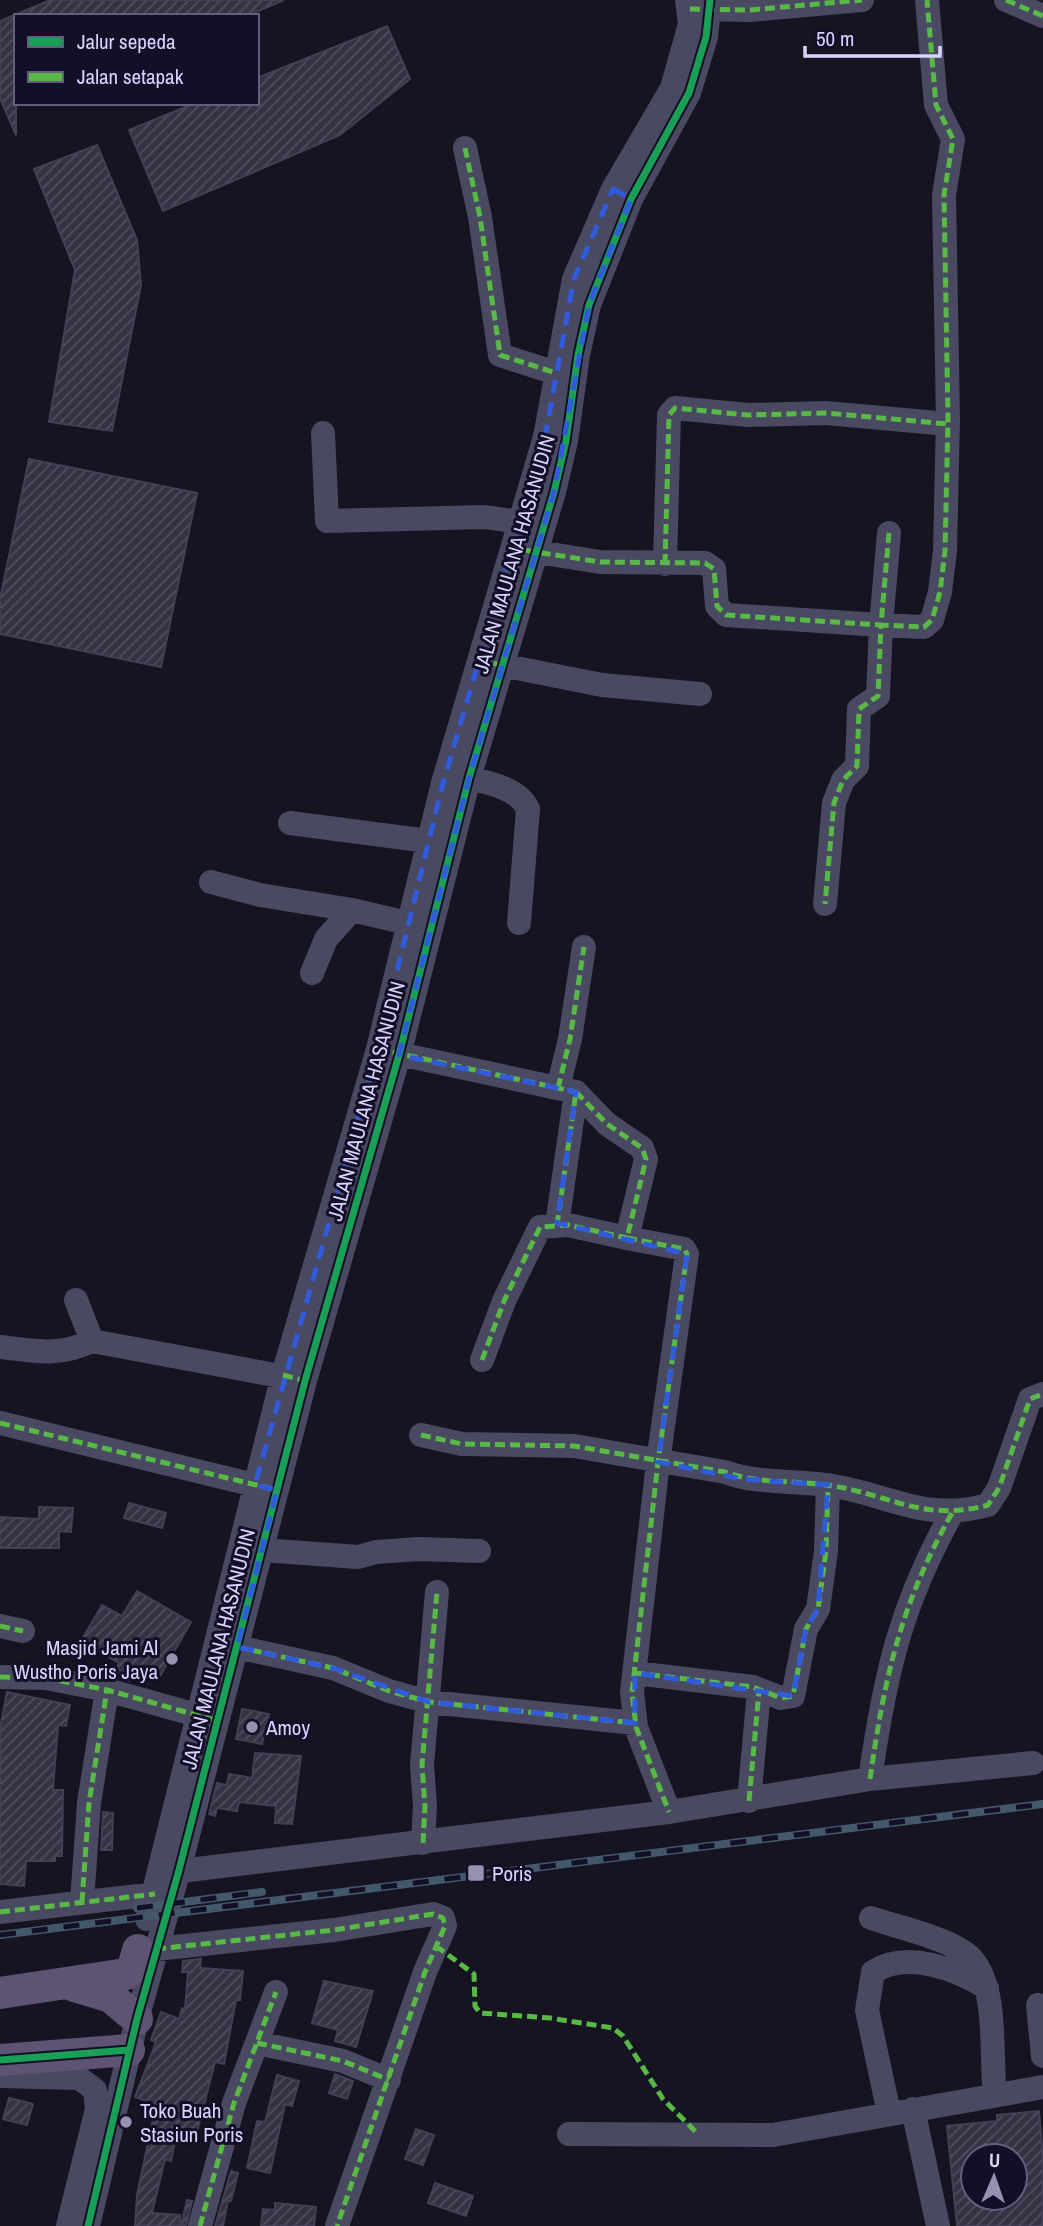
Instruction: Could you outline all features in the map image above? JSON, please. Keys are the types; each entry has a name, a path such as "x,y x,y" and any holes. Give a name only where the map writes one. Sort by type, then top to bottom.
{"main road":[{"path":"0,1993 126,1974 147,1949"},
{"path":"66,1984 110,1997 137,2019"},
{"path":"0,2060 129,2050"}],"street":[{"path":"699,5 750,10 862,0"},
{"path":"523,550 600,562 710,564 714,569 717,606 726,615 921,628 932,620 940,592 945,551 948,424 944,195 953,139 936,105 927,0"},
{"path":"1006,0 1043,16"},
{"name":"JALAN MAULANA HASANUDIN","path":"523,550 519,522 556,439 556,373 569,352 589,305 622,194 690,93 706,37 699,5"},
{"path":"465,148 480,217 500,355 556,373"},
{"name":"JALAN MAULANA HASANUDIN","path":"88,2226 137,2019 147,1949 207,1718 252,1485 294,1378 388,1052 411,924 458,775 556,439 569,352"},
{"path":"665,564 669,415 675,408 748,415 826,413 948,424"},
{"path":"323,433 327,521 485,517 519,522"},
{"path":"825,904 834,803 843,780 857,765 859,709 878,696 889,533"},
{"path":"490,663 602,685 700,694"},
{"path":"458,775 511,792 524,800 528,809 519,923"},
{"name":"JALAN MAULANA HASANUDIN","path":"411,924 413,838 458,775"},
{"path":"290,823 413,838"},
{"path":"211,882 260,895 411,924"},
{"path":"312,973 326,939 359,912"},
{"path":"557,1225 570,1039 584,947"},
{"path":"388,1052 567,1090 607,1124 642,1148 646,1159 627,1238"},
{"path":"482,1360 535,1233 540,1227 557,1225 684,1249 687,1254 658,1462 632,1692 635,1723 669,1812"},
{"path":"76,1300 92,1341"},
{"path":"0,1347 48,1353 71,1351 92,1341 258,1374 294,1378"},
{"path":"421,1436 462,1444 574,1446 725,1472 742,1479 828,1485 863,1492 911,1509 952,1513 988,1505 999,1488 1030,1399 1043,1394"},
{"path":"0,1423 252,1485"},
{"name":"JALAN MAULANA HASANUDIN","path":"207,1718 237,1647 262,1550 252,1485"},
{"path":"635,1673 711,1681 786,1698 794,1692 806,1629 818,1609 826,1551 828,1485"},
{"path":"870,1779 883,1694 900,1624 914,1587 952,1513"},
{"path":"262,1550 358,1558 376,1552 419,1549 479,1551"},
{"path":"423,1843 425,1805 422,1765 438,1592"},
{"path":"237,1647 333,1668 389,1691 429,1702 635,1723"},
{"path":"0,1677 46,1678 107,1690 207,1718"},
{"path":"82,1902 89,1803 107,1690"},
{"path":"749,1801 760,1691"},
{"path":"0,1912 82,1902 165,1879 749,1801 870,1779 1033,1763"},
{"name":"JALAN MAULANA HASANUDIN","path":"147,1949 165,1879"},
{"path":"147,1949 268,1939 439,1914 445,1926 425,1972 337,2226"},
{"path":"871,1918 956,1948 971,1957 987,1988 995,2094"},
{"path":"889,2113 867,2010 873,1972 885,1964 914,1963 959,1971 987,1988"},
{"path":"200,2226 234,2103 276,1992"},
{"path":"1038,2005 1043,2056"},
{"path":"257,2043 343,2062 389,2080"},
{"path":"0,2076 79,2078 95,2090 97,2109 68,2226"},
{"path":"569,2134 773,2135 1043,2087"},
{"path":"913,2109 938,2226"}],"highlighted area":[{"path":"613,189 631,199 589,305 554,492 469,778 399,1055 576,1092 557,1223 687,1254 658,1462 742,1479 828,1485 818,1609 806,1629 793,1696 635,1673 635,1723 429,1702 333,1668 237,1647 277,1490 255,1485 378,1049 443,783 545,437 574,279"}],"building":[{"path":"50,0 284,0 252,14 17,14"},
{"path":"14,15 16,135 0,98 0,21"},
{"path":"387,26 410,79 340,135 163,211 129,130 190,105 259,105 259,77"},
{"path":"97,145 137,240 141,285 112,431 49,422 75,270 34,169"},
{"path":"29,459 197,493 161,667 0,634 0,599"},
{"path":"129,1503 166,1513 162,1528 124,1518"},
{"path":"39,1507 73,1508 71,1532 59,1531 59,1548 0,1548 0,1517 39,1519"},
{"path":"137,1591 191,1622 159,1678 141,1668 137,1674 133,1671 129,1681 114,1676 119,1663 81,1641 102,1605 122,1616"},
{"path":"7,1692 70,1705 66,1726 58,1725 53,1790 63,1790 62,1856 55,1856 55,1861 26,1861 24,1886 0,1884 0,1729"},
{"name":"Amoy","path":"242,1709 269,1714 262,1744 236,1739"},
{"path":"255,1753 301,1756 292,1824 275,1823 276,1806 239,1802 237,1811 217,1808 215,1816 209,1814 217,1783 227,1785 229,1774 252,1778"},
{"path":"103,1812 113,1813 112,1850 101,1850"},
{"path":"201,1959 200,1968 243,1971 240,2000 236,2000 224,2064 215,2062 196,2136 177,2132 171,2161 165,2159 152,2213 180,2215 180,2226 135,2226 137,2195 156,2105 135,2097 156,2042 151,2040 161,2012 179,2019 182,2008 185,2009 188,1972 182,1972 183,1961"},
{"path":"324,1981 373,1991 356,2047 335,2041 338,2030 312,2023"},
{"path":"335,2074 353,2081 347,2099 329,2093"},
{"path":"277,2075 299,2081 292,2106 285,2104 270,2173 247,2168 257,2121 265,2122"},
{"path":"9,2098 33,2104 27,2125 3,2119"},
{"path":"1039,2111 1043,2157 1043,2226 957,2226 947,2126 997,2121 997,2115"},
{"path":"416,2129 434,2135 423,2165 405,2159"},
{"path":"231,2171 238,2173 231,2201 228,2201 223,2226 215,2226"},
{"path":"435,2183 473,2196 466,2216 428,2203"},
{"path":"187,2200 192,2201 186,2226 181,2226"},
{"path":"275,2203 316,2207 314,2226 261,2226 263,2209 275,2210"}],"railway":[{"path":"0,1935 1043,1804"},
{"path":"137,1908 262,1892"}],"marked path":[{"path":"690,9 750,10 862,0"},
{"path":"889,533 881,625 924,627 932,620 940,592 945,551 948,419 944,195 953,139 936,105 927,0"},
{"path":"1006,0 1043,16"},
{"path":"465,148 480,217 500,355 556,373"},
{"path":"665,564 669,415 675,408 748,415 826,413 948,424"},
{"path":"511,548 600,562 705,563 714,569 717,606 726,615 881,625 878,696 859,709 857,766 843,780 834,803 825,904"},
{"path":"479,660 501,665"},
{"path":"558,1088 570,1039 584,947"},
{"path":"378,1049 576,1092"},
{"path":"576,1092 607,1124 642,1148 646,1159 627,1238 684,1249 687,1254 658,1462 632,1692 636,1727 669,1812"},
{"path":"557,1225 576,1092"},
{"path":"482,1360 504,1301 540,1227 568,1225 627,1238"},
{"path":"283,1375 305,1381"},
{"path":"421,1435 462,1444 574,1446 749,1478 848,1489 924,1509 964,1510 988,1505 999,1488 1030,1399 1043,1394"},
{"path":"0,1423 277,1490"},
{"path":"635,1673 753,1687 781,1698 793,1696 806,1629 818,1609 826,1551 828,1485"},
{"path":"870,1779 882,1707 897,1642 919,1579 952,1513"},
{"path":"423,1843 425,1806 422,1765 437,1592"},
{"path":"0,1626 23,1631"},
{"path":"237,1647 333,1668 389,1691 429,1702 635,1723"},
{"path":"0,1677 46,1678 107,1690 218,1721"},
{"path":"82,1902 89,1803 107,1690"},
{"path":"749,1801 759,1691"},
{"path":"0,1912 155,1894"},
{"path":"156,1949 334,1930 433,1914 443,1918 445,1926 425,1972 337,2226"},
{"path":"436,1946 474,1974 475,2006 480,2013 550,2018 613,2028 623,2036 663,2099 698,2134"},
{"path":"200,2226 234,2103 276,1992"},
{"path":"257,2043 343,2061 389,2080"}],"cycle path":[{"path":"88,2226 137,2019 179,1870 305,1381 399,1055 469,778 554,492 566,441 578,355 589,305 631,199 689,93 706,37 710,0"},
{"path":"0,2060 129,2050"}],"place":[{"name":"Masjid Jami Al Wustho Poris Jaya","path":"172,1659"},
{"name":"Amoy","path":"252,1727"},
{"name":"Poris","path":"476,1873"},
{"name":"Toko Buah Stasiun Poris","path":"126,2122"}]}
